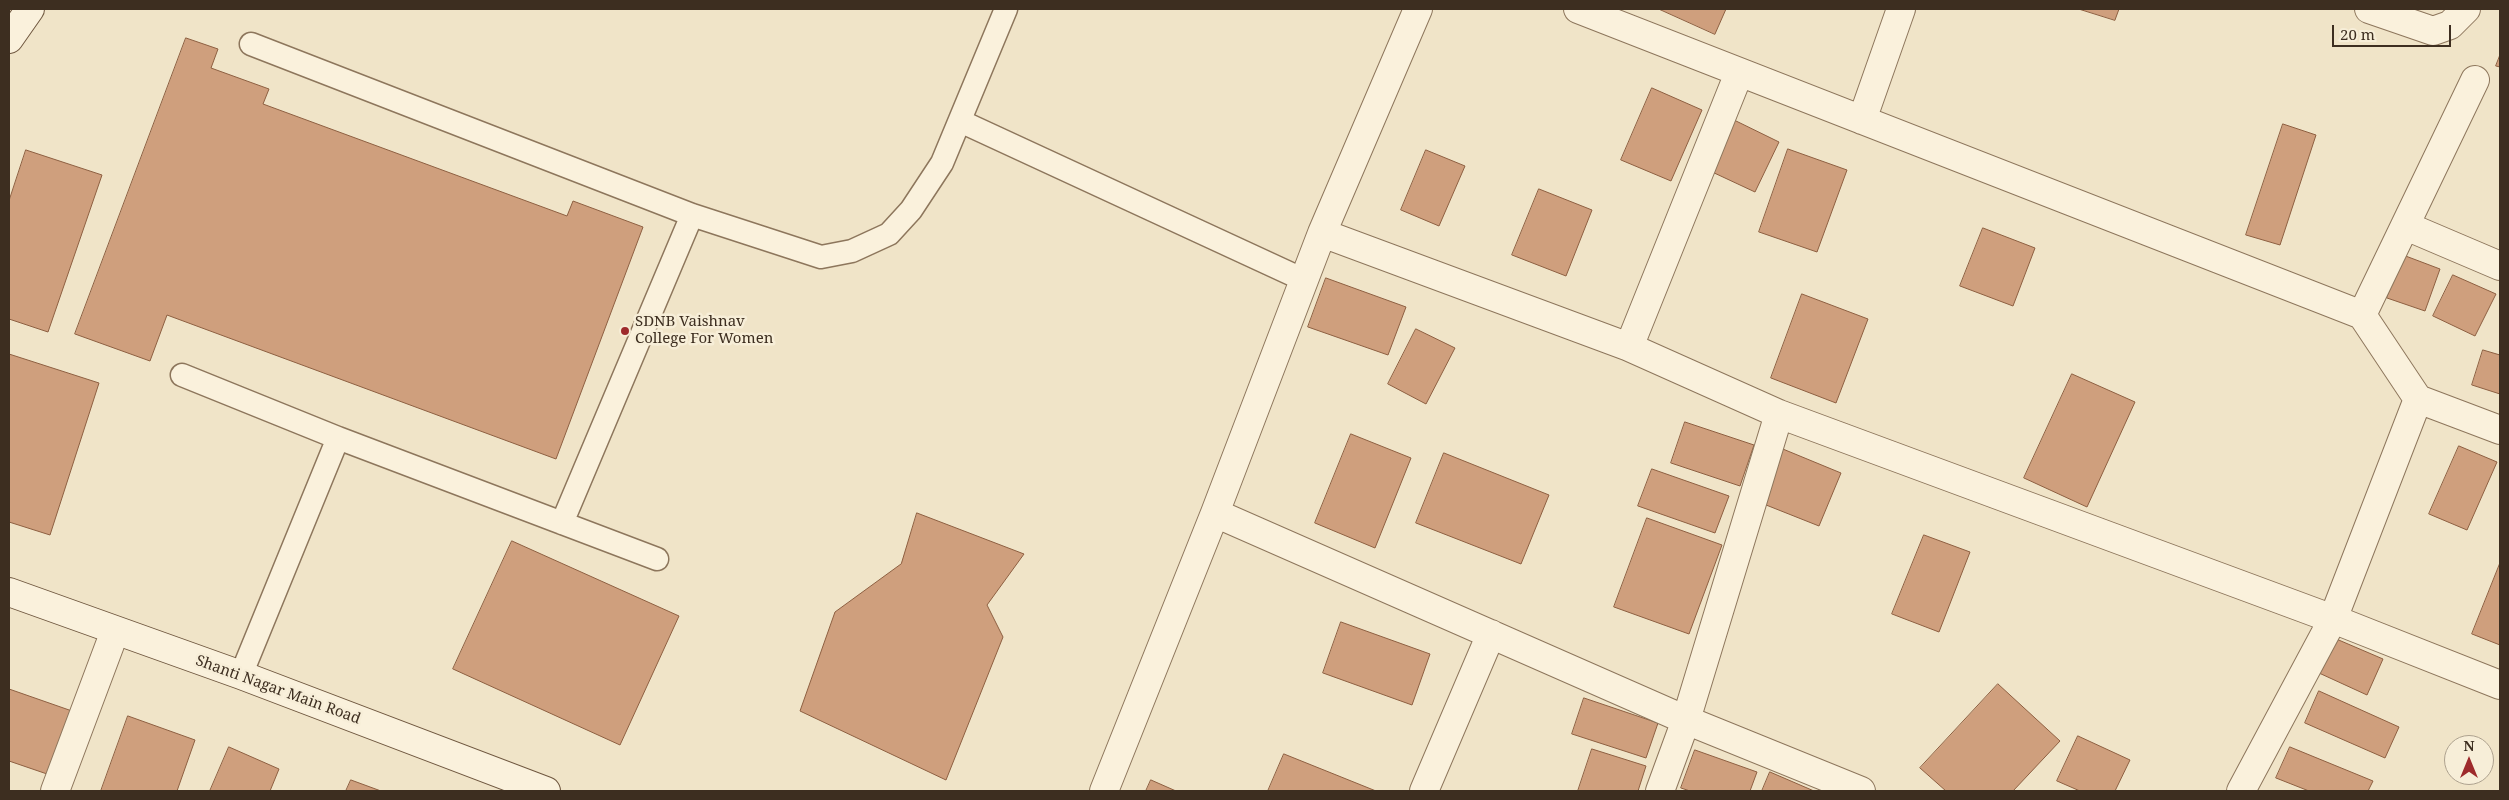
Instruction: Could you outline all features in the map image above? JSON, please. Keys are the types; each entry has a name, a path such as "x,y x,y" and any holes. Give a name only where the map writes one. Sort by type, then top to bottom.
{"street":[{"path":"9,39 30,9"},
{"path":"1104,791 1215,513 1322,233 1418,9"},
{"path":"1578,9 2362,316 2418,399 2500,430"},
{"path":"1862,120 1901,9"},
{"path":"2369,9 2433,31 2450,25 2466,9"},
{"path":"1629,347 1739,72"},
{"path":"2362,316 2475,80"},
{"path":"2406,226 2500,266"},
{"path":"1322,233 1629,347 1780,414 2333,619 2500,685"},
{"path":"2241,791 2333,619 2418,399"},
{"path":"1660,791 1686,720 1780,414"},
{"path":"1215,513 1686,720 1861,791"},
{"name":"Shanti Nagar Main Road","path":"9,592 241,675 546,791"},
{"path":"55,791 115,631"},
{"path":"1424,791 1491,634"}],"lane":[{"path":"252,44 692,215 821,257 852,251 889,234 911,210 942,163 1006,9"},
{"path":"960,121 1304,280"},
{"path":"562,523 692,215"},
{"path":"182,375 338,438 658,559"},
{"path":"241,675 338,438"}],"building":[{"path":"1659,9 1726,9 1715,34"},
{"path":"2079,9 2119,9 2115,20"},
{"path":"186,38 218,49 211,68 269,89 263,104 567,216 573,201 643,227 556,459 167,315 150,361 75,334"},
{"path":"2500,55 2500,67 2496,66"},
{"path":"1652,88 1702,110 1671,181 1621,160"},
{"path":"1734,120 1779,142 1755,192 1710,171"},
{"path":"2283,124 2316,135 2280,245 2246,235"},
{"path":"1788,149 1847,170 1817,252 1759,232"},
{"path":"26,150 102,175 48,332 9,319 9,201"},
{"path":"1426,150 1465,166 1439,226 1401,210"},
{"path":"1539,189 1592,210 1566,276 1512,255"},
{"path":"1983,228 2035,248 2013,306 1960,286"},
{"path":"2403,255 2440,269 2425,311 2387,298"},
{"path":"2453,275 2496,294 2475,336 2433,316"},
{"path":"1326,278 1406,307 1388,355 1308,327"},
{"path":"1802,294 1868,319 1836,403 1771,378"},
{"path":"1416,329 1455,348 1426,404 1388,384"},
{"path":"2483,350 2500,355 2500,394 2472,385"},
{"path":"9,354 99,383 50,535 9,522"},
{"path":"2072,374 2135,402 2087,507 2024,478"},
{"path":"1685,422 1754,445 1740,486 1671,463"},
{"path":"1351,434 1411,458 1375,548 1315,523"},
{"path":"2459,446 2497,462 2467,530 2429,514"},
{"path":"1778,447 1841,473 1819,526 1756,501"},
{"path":"1444,453 1549,495 1521,564 1416,523"},
{"path":"1652,469 1729,496 1715,533 1638,506"},
{"path":"917,513 1024,554 987,605 1003,637 946,780 800,711 835,612 901,564"},
{"path":"1647,518 1722,545 1689,634 1614,607"},
{"path":"1924,535 1970,552 1939,632 1892,614"},
{"path":"512,541 679,616 620,745 453,669"},
{"path":"2500,563 2500,645 2472,634"},
{"path":"1341,622 1430,654 1412,705 1323,673"},
{"path":"2334,638 2383,659 2367,695 2319,673"},
{"path":"1998,684 2060,741 2013,791 1946,791 1920,768"},
{"path":"9,689 72,711 50,775 9,761"},
{"path":"2319,691 2399,727 2385,758 2305,723"},
{"path":"1584,698 1658,723 1646,758 1572,734"},
{"path":"128,716 195,740 177,791 101,791"},
{"path":"2078,736 2130,760 2115,791 2080,791 2057,781"},
{"path":"229,747 279,769 270,791 210,791"},
{"path":"2290,747 2373,781 2368,791 2309,791 2276,778"},
{"path":"1592,749 1646,766 1638,791 1578,791"},
{"path":"1695,750 1757,772 1750,791 1690,791 1681,788"},
{"path":"1284,754 1376,791 1268,791"},
{"path":"1770,772 1814,791 1762,791"},
{"path":"351,780 381,791 346,791"},
{"path":"1151,780 1176,791 1146,791"}],"place":[{"name":"SDNB Vaishnav College For Women","path":"625,331"}]}
